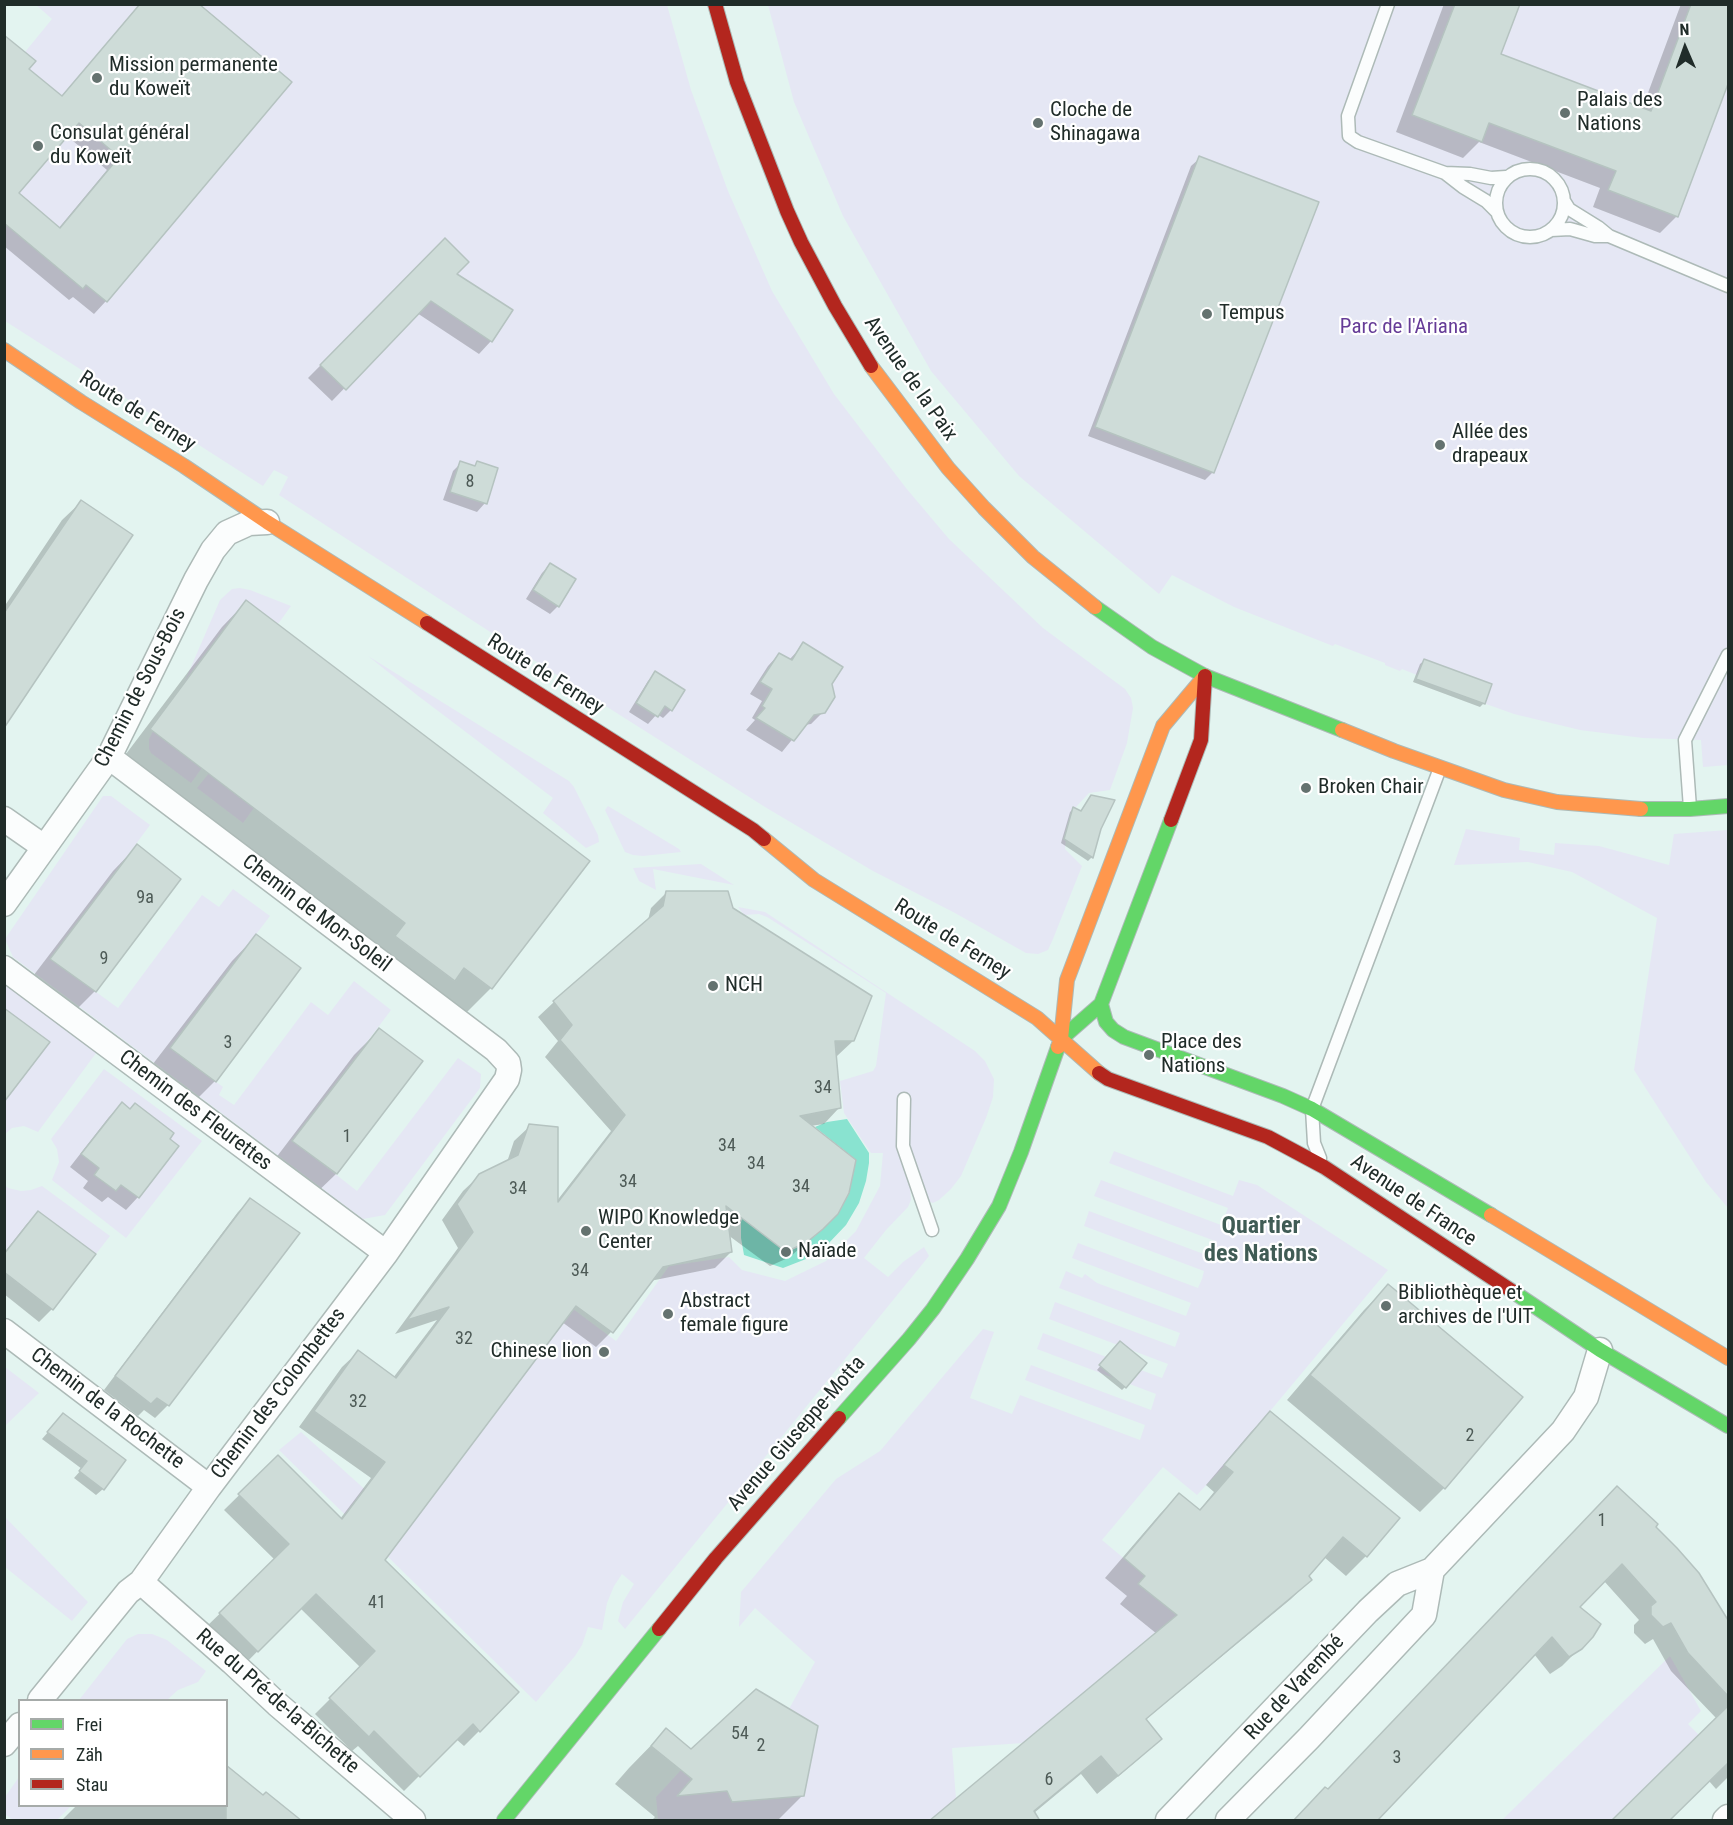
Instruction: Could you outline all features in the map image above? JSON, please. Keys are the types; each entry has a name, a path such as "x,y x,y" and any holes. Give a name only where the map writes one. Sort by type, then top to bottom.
{"main road":[{"name":"Avenue de la Paix","path":"715,4 737,82 801,242 834,306 872,368 903,412 955,476 1033,557 1093,606 1152,647 1205,676"},
{"name":"Route de Ferney","path":"4,350 267,522 753,830 814,880 1037,1018 1061,1039"},
{"path":"1205,676 1306,717 1504,790 1557,802 1634,810 1728,806"},
{"path":"1061,1039 1101,1004 1201,740 1205,676"},
{"path":"1061,1039 1067,980 1163,726 1205,676"},
{"name":"Avenue de France","path":"1101,1004 1106,1023 1124,1037 1312,1109 1728,1358"},
{"name":"Avenue de France","path":"1061,1039 1108,1079 1268,1137 1324,1167 1600,1350 1728,1426"},
{"name":"Avenue Giuseppe-Motta","path":"504,1821 716,1558 933,1309 999,1206 1025,1142 1061,1039"}],"street":[{"name":"Chemin de Sous-Bois","path":"4,903 109,757 213,550 227,533 249,523 267,522"},
{"name":"Chemin de Mon-Soleil","path":"109,757 496,1050 508,1063 507,1078"},
{"path":"4,819 44,847"},
{"name":"Chemin des Fleurettes","path":"4,968 386,1253"},
{"name":"Chemin des Colombettes","path":"42,1699 128,1592 141,1582 209,1487 386,1253 507,1078"},
{"name":"Chemin de la Rochette","path":"4,1332 209,1487"},
{"name":"Rue de Varembé","path":"1168,1821 1368,1611 1397,1584 1432,1570 1563,1431 1586,1397 1600,1350"},
{"name":"Rue de Varembé","path":"1228,1821 1424,1615 1432,1570"},
{"name":"Rue du Pré-de-la-Bichette","path":"141,1582 277,1704 413,1821"},
{"path":"4,1744 18,1727"},
{"path":"1725,1821 1728,1817"}],"lane":[{"path":"1388,4 1348,116 1349,136 1358,142 1446,172 1491,178 1506,177"},
{"path":"1496,211 1496,193 1506,177 1524,168 1544,171 1558,183 1563,192 1561,217 1551,230"},
{"path":"1446,172 1463,187 1486,201 1496,211 1506,228 1514,234 1533,237 1551,230 1570,229 1595,236 1609,236"},
{"path":"1564,201 1569,209 1598,226 1609,236 1728,285"},
{"path":"1690,809 1685,740 1728,655"},
{"path":"1324,1167 1314,1143 1312,1109 1441,767"},
{"path":"904,1099 903,1146 932,1230"}],"green space":[{"path":"35,4 667,5 691,90 728,191 772,291 834,394 906,488 949,539 1043,628 1125,689 1131,698 1133,708 1127,743 1110,790 1089,793 1075,808 1067,827 1065,849 1082,866 1048,950 1038,954 1026,953 873,871 765,807 279,495 288,477 274,470 263,486 5,321 4,35 25,52 52,19"},
{"name":"Parc de l'Ariana","path":"768,5 1728,5 1728,765 1703,767 1701,740 1643,738 1580,730 1514,714 1416,679 1417,675 1402,669 1400,671 1385,663 1335,644 1333,646 1234,607 1172,575 1159,594 1019,476 931,371 843,216 794,102"},
{"path":"240,588 291,606 278,624 246,601 184,683 220,600 232,589"},
{"path":"368,656 569,781 598,835 599,842 586,848 543,813 553,798"},
{"path":"153,731 202,768 191,783 151,753 149,739"},
{"path":"209,773 254,808 243,823 197,788"},
{"path":"103,796 111,796 150,825 51,959 118,1008 202,895 219,907 233,889 270,916 170,1048 223,1087 219,1095 234,1105 311,1002 328,1015 354,981 391,1010 293,1141 357,1191 458,1058 481,1074 480,1088 385,1215 363,1219 13,957 5,939"},
{"path":"608,806 681,852 643,856 625,852 605,810"},
{"path":"1466,829 1520,838 1519,850 1554,855 1555,843 1599,846 1669,865 1674,834 1728,830 1728,1208 1706,1182 1634,1070 1657,918 1572,872 1528,862 1454,865"},
{"path":"701,864 734,885 653,869 656,890 639,881 633,868"},
{"path":"738,907 765,912 975,1051 985,1061 994,1079 993,1097 961,1176 951,1189 933,1203 928,1201 925,1187 910,1187 911,1200 908,1207 864,1258 888,1277 903,1262 924,1247 929,1256 625,1629 618,1621 623,1602 634,1584 622,1574 607,1603 602,1630 588,1627 582,1645 575,1656 536,1702 279,1450 301,1432 379,1502 561,1300 616,1341 669,1266 729,1257 742,1270 785,1281 826,1261 856,1231 880,1186 883,1153 871,1153 844,1113 840,1081 873,1071 876,1066 886,993 767,917 759,914 744,915"},
{"path":"4,977 99,1049 38,1132 24,1126 12,1128 5,1134"},
{"path":"104,1069 202,1141 126,1238 52,1180 59,1162 57,1149 51,1139"},
{"path":"1114,1151 1233,1196 1239,1180 1257,1185 1388,1270 1225,1465 1197,1495 1163,1467 1102,1540 1145,1576 1138,1584 1177,1615 1023,1743 952,1748 956,1799 929,1820 658,1820 656,1797 681,1770 691,1779 686,1785 695,1794 727,1791 732,1802 804,1796 818,1726 789,1709 815,1662 755,1608 739,1627 741,1592 836,1479 880,1451 983,1329 994,1332 970,1398 1012,1414 1020,1395 1140,1440 1145,1425 1025,1380 1031,1365 1151,1410 1156,1394 1037,1349 1043,1333 1162,1378 1168,1364 1049,1319 1055,1302 1175,1347 1180,1333 1059,1288 1066,1271 1082,1278 1085,1274 1097,1283 1186,1316 1191,1303 1072,1258 1078,1243 1198,1288 1202,1279 1204,1271 1084,1226 1089,1211 1209,1256 1213,1249 1215,1241 1094,1196 1101,1180 1221,1225 1228,1208 1109,1163"},
{"path":"5,1185 21,1191 42,1186 110,1236 96,1254 38,1211 5,1254"},
{"path":"5,1367 39,1393 4,1426"},
{"path":"4,1516 88,1602 72,1621 5,1567"},
{"path":"138,1634 152,1634 167,1640 206,1671 198,1682 178,1690 168,1699 80,1699 127,1639"},
{"path":"1670,1656 1701,1711 1688,1724 1699,1735 1611,1820 1502,1820"},
{"path":"18,1778 18,1807 70,1807 57,1820 13,1820 5,1814 5,1797"}],"shaded area":[{"path":"847,1119 869,1153 869,1163 859,1203 846,1225 827,1245 806,1259 783,1268 744,1255 741,1222 744,1215 786,1251 807,1242 838,1214 849,1193 856,1160 815,1127 827,1122"}],"building":[{"path":"140,4 199,4 292,82 107,302 86,285 83,289 4,223 4,35 36,61 29,69 62,96","holes":["79,123 119,157 60,228 19,193"]},
{"name":"Palais des Nations","path":"1455,4 1520,4 1501,54 1651,111 1691,4 1728,4 1728,84 1678,217 1608,190 1616,171 1489,123 1482,142 1412,115"},
{"name":"Tempus","path":"1199,156 1319,202 1214,473 1095,427"},
{"path":"445,238 469,262 457,274 513,310 492,342 431,301 346,390 320,365"},
{"path":"460,461 475,466 477,461 498,468 487,504 450,492"},
{"path":"81,500 133,535 4,728 4,613"},
{"path":"550,563 576,579 559,607 533,590"},
{"path":"246,600 590,861 492,989 464,968 455,981 395,936 405,923 150,729"},
{"path":"803,642 843,667 832,684 835,697 825,713 814,715 794,741 756,718 765,708 762,706 772,689 760,682 779,653 792,660"},
{"path":"1424,659 1492,684 1485,704 1416,679"},
{"path":"655,671 685,690 672,711 665,706 658,717 636,703"},
{"path":"1091,795 1115,800 1101,829 1093,858 1064,839 1073,807 1081,811"},
{"path":"137,844 181,879 96,992 50,959"},
{"path":"666,891 728,891 733,908 872,996 854,1041 835,1041 841,1108 800,1116 856,1160 849,1193 838,1214 823,1229 807,1242 786,1252 726,1206 732,1252 663,1267 613,1333 576,1306 385,1560 519,1692 480,1732 473,1724 420,1777 374,1731 369,1737 329,1698 375,1651 316,1594 258,1652 219,1613 289,1544 238,1494 278,1455 342,1519 385,1462 314,1411 358,1350 396,1378 449,1307 407,1320 473,1232 457,1204 479,1174 518,1155 529,1124 558,1127 558,1202 625,1115 560,1040 572,1025 553,1001 663,906"},
{"path":"256,934 301,968 216,1082 170,1048"},
{"path":"4,1008 50,1042 4,1102"},
{"path":"379,1028 423,1061 337,1174 292,1141"},
{"path":"122,1102 130,1109 135,1103 174,1133 170,1139 179,1146 139,1198 121,1185 116,1191 94,1175 99,1168 81,1154"},
{"path":"250,1198 300,1233 169,1406 157,1398 151,1404 115,1376"},
{"path":"38,1211 96,1254 53,1310 4,1272 4,1254"},
{"path":"1388,1284 1523,1397 1445,1489 1310,1375"},
{"path":"1120,1341 1147,1363 1126,1388 1099,1365"},
{"path":"1270,1411 1400,1518 1367,1557 1343,1537 1309,1576 1312,1580 1146,1719 1162,1739 1118,1776 1101,1756 1034,1811 1040,1821 929,1821 1177,1615 1138,1584 1145,1576 1124,1558 1179,1493 1200,1510 1233,1472 1224,1465"},
{"path":"63,1413 126,1460 104,1490 79,1471 87,1461 47,1432"},
{"path":"1617,1486 1658,1524 1656,1527 1699,1573 1728,1620 1728,1696 1688,1653 1671,1623 1663,1627 1651,1615 1651,1606 1656,1602 1622,1564 1580,1607 1601,1624 1582,1649 1569,1657 1552,1637 1377,1821 1293,1821 1325,1787 1328,1789"},
{"path":"756,1689 818,1726 804,1796 732,1802 727,1791 677,1796 692,1779 651,1746 666,1728 691,1749"},
{"path":"1728,1706 1728,1763 1669,1821 1611,1821"},
{"path":"228,1767 263,1795 266,1792 302,1821 226,1821"}],"traffic: fast":[{"path":"1095,607 1152,647 1205,676 1342,730"},
{"path":"1641,809 1728,806"},
{"path":"1061,1039 1101,1004 1171,820"},
{"path":"1101,1004 1106,1022 1124,1037 1312,1109 1491,1215"},
{"path":"839,1418 933,1309 999,1206 1021,1152 1058,1047"},
{"path":"1515,1293 1600,1350 1728,1426"},
{"path":"504,1820 659,1629"}],"traffic: slow":[{"path":"4,350 81,402 427,623"},
{"path":"871,366 948,468 984,508 1033,557 1095,607"},
{"path":"1058,1047 1061,1039 1067,980 1163,726 1205,676"},
{"path":"1342,730 1504,790 1557,802 1641,809"},
{"path":"764,839 814,880 1037,1018 1099,1073"},
{"path":"1491,1215 1728,1358"}],"traffic: jam":[{"path":"715,4 737,82 787,211 835,306 871,366"},
{"path":"427,623 764,839"},
{"path":"1171,820 1201,740 1205,676"},
{"path":"1099,1073 1108,1079 1268,1137 1324,1167 1515,1293"},
{"path":"659,1629 716,1558 839,1418"}],"place":[{"name":"Mission permanente du Koweït","path":"97,78"},
{"name":"Palais des Nations","path":"1565,113"},
{"name":"Cloche de Shinagawa","path":"1038,123"},
{"name":"Consulat général du Koweït","path":"38,146"},
{"name":"Tempus","path":"1207,314"},
{"name":"Allée des drapeaux","path":"1440,445"},
{"name":"Broken Chair","path":"1306,788"},
{"name":"NCH","path":"713,986"},
{"name":"Place des Nations","path":"1149,1055"},
{"name":"WIPO Knowledge Center","path":"586,1231"},
{"name":"Naïade","path":"786,1252"},
{"name":"Bibliothèque et archives de l'UIT","path":"1386,1306"},
{"name":"Abstract female figure","path":"668,1314"},
{"name":"Chinese lion","path":"604,1352"}],"district":[{"name":"Quartier des Nations","path":"1261,1241"}]}
